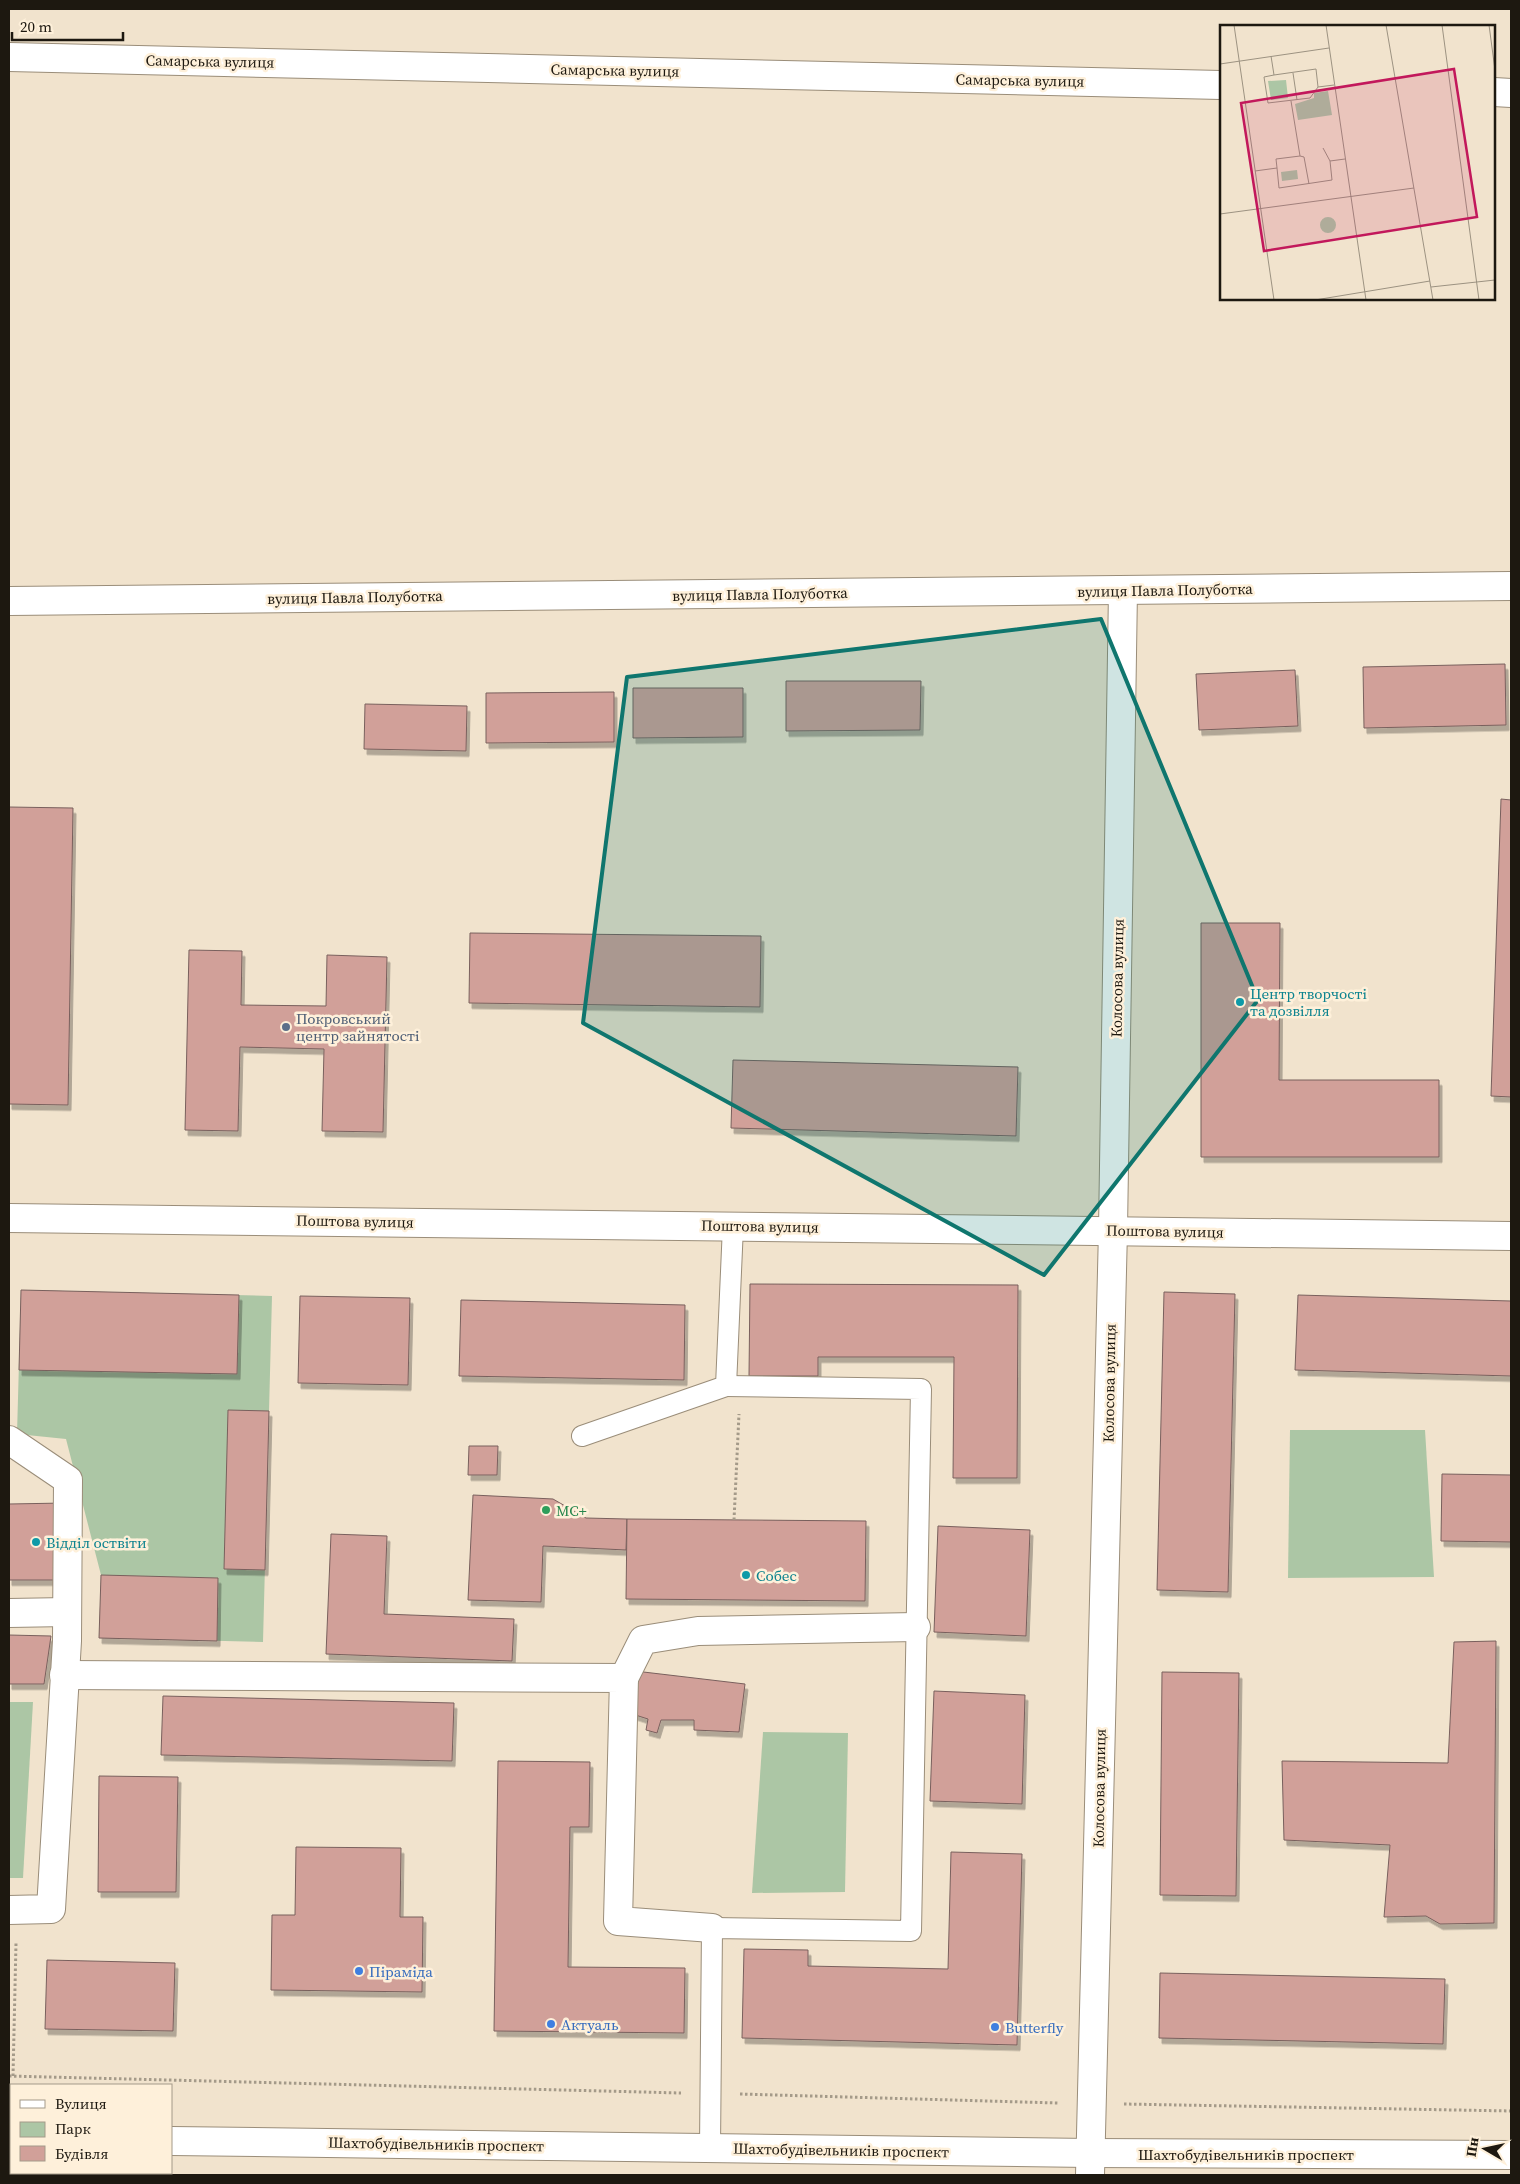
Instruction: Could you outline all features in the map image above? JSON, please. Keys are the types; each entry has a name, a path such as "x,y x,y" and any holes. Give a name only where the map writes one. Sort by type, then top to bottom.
{"street":[{"name":"Самарська вулиця","path":"9,57 1220,85"},
{"path":"1495,92 1511,93"},
{"name":"вулиця Павла Полуботка","path":"9,601 1511,586"},
{"name":"Колосова вулиця","path":"1089,2164 1113,1230 1123,590"},
{"name":"Поштова вулиця","path":"9,1218 1511,1236"},
{"path":"9,1440 68,1480 67,1612 51,1909 13,1910"},
{"path":"9,1613 67,1612"},
{"path":"712,1928 618,1921 624,1678 643,1640 698,1631 916,1627"},
{"path":"64,1675 624,1678"},
{"name":"Шахтобудівельників проспект","path":"172,2141 710,2148 1089,2164 1511,2155"}],"lane":[{"path":"733,1226 733,1386"},
{"path":"582,1436 733,1386 921,1389 912,1931 712,1928 710,2148"}],"path":[{"path":"733,1386 734,1520"},
{"path":"13,1910 11,2076 1091,2104 1511,2111"}],"highlighted area":[{"path":"1101,619 1258,1000 1044,1275 583,1023 627,677"}],"green space":[{"path":"21,1290 272,1296 263,1642 99,1638 101,1575 66,1439 17,1434"},
{"path":"1290,1430 1425,1430 1434,1577 1288,1578"},
{"path":"9,1702 33,1702 23,1878 9,1878"},
{"path":"763,1732 848,1733 845,1892 752,1893"}],"building":[{"path":"1505,664 1506,725 1364,728 1363,667"},
{"path":"1295,670 1298,726 1199,730 1196,674"},
{"path":"786,681 921,681 920,730 786,731"},
{"path":"633,688 743,688 743,737 633,738"},
{"path":"614,692 614,742 486,743 486,693"},
{"path":"365,704 467,706 466,751 364,749"},
{"path":"1501,799 1511,800 1511,1097 1491,1096"},
{"path":"9,807 73,808 68,1105 9,1104"},
{"name":"Центр творчості та дозвілля","path":"1201,923 1280,923 1279,1080 1439,1080 1439,1157 1201,1157"},
{"path":"470,933 761,936 760,1007 469,1003"},
{"name":"Покровський центр зайнятості","path":"189,950 242,951 241,1005 326,1006 327,955 387,957 383,1132 322,1131 324,1049 240,1047 238,1131 185,1130"},
{"path":"733,1060 1018,1067 1016,1136 731,1128"},
{"path":"750,1284 1018,1285 1017,1478 953,1478 954,1357 818,1357 818,1376 749,1376"},
{"path":"21,1290 239,1295 237,1374 19,1370"},
{"path":"1164,1292 1235,1294 1228,1592 1157,1590"},
{"path":"1298,1295 1511,1301 1511,1376 1295,1370"},
{"path":"300,1296 410,1298 408,1385 298,1383"},
{"path":"461,1300 685,1305 684,1380 459,1376"},
{"path":"228,1410 269,1411 265,1570 224,1569"},
{"path":"469,1446 498,1446 497,1475 468,1475"},
{"path":"1442,1474 1511,1475 1511,1542 1441,1541"},
{"path":"473,1495 553,1499 586,1518 627,1519 626,1550 543,1546 541,1602 468,1600"},
{"name":"Відділ оствіти","path":"64,1503 64,1580 9,1580 9,1504"},
{"name":"Собес","path":"627,1519 866,1521 865,1601 626,1599"},
{"path":"938,1526 1030,1530 1026,1636 934,1632"},
{"path":"331,1534 387,1536 384,1614 514,1619 512,1661 326,1654"},
{"path":"101,1575 218,1578 217,1641 99,1638"},
{"path":"9,1635 51,1636 44,1684 9,1684"},
{"path":"1496,1641 1494,1923 1440,1924 1426,1916 1384,1917 1390,1845 1284,1840 1282,1761 1448,1763 1454,1642"},
{"path":"635,1671 745,1684 739,1732 694,1730 694,1720 661,1720 657,1733 646,1730 648,1719 629,1713"},
{"path":"1162,1672 1239,1673 1236,1896 1160,1895"},
{"path":"934,1691 1025,1695 1022,1804 930,1801"},
{"path":"163,1696 454,1703 452,1761 161,1755"},
{"path":"498,1761 590,1762 589,1827 570,1827 568,1967 685,1968 684,2033 494,2031"},
{"path":"99,1776 178,1777 176,1892 98,1892"},
{"path":"296,1847 401,1848 400,1917 423,1917 422,1992 271,1990 272,1915 295,1915"},
{"path":"951,1852 1022,1854 1017,2045 742,2038 744,1949 808,1950 808,1966 948,1969"},
{"path":"47,1960 175,1963 173,2031 45,2029"},
{"path":"1160,1973 1445,1979 1443,2044 1159,2038"}],"place":[{"name":"Центр творчості та дозвілля","path":"1240,1002"},
{"name":"Покровський центр зайнятості","path":"286,1027"},
{"name":"МС+","path":"546,1510"},
{"name":"Відділ оствіти","path":"36,1542"},
{"name":"Собес","path":"746,1575"},
{"name":"Піраміда","path":"359,1971"},
{"name":"Актуаль","path":"551,2024"},
{"name":"Butterfly","path":"995,2027"}]}
